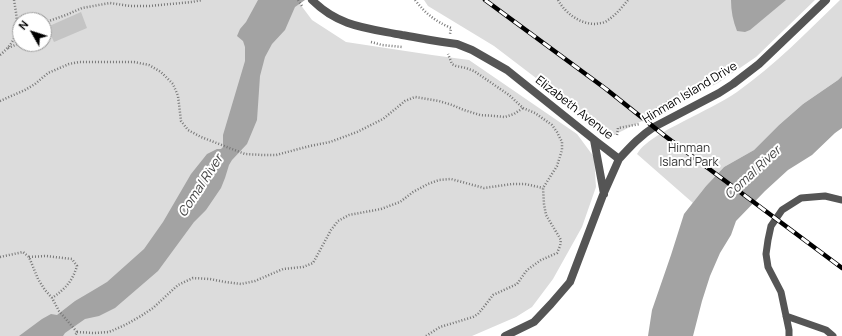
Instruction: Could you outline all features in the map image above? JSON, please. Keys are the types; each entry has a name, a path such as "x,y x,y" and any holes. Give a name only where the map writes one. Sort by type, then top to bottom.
{"street":[{"name":"Elizabeth Avenue","path":"312,0 337,19 355,26 456,44 472,50 507,70 619,159"},
{"name":"Hinman Island Drive","path":"619,159 633,143 646,132 719,93 749,72 826,0"},
{"path":"594,140 604,194"},
{"path":"505,336 534,322 570,282 619,159"}],"lane":[{"path":"789,336 781,292 768,268 766,254 771,226 782,210 801,198 825,196 842,200"},
{"path":"786,316 826,330 833,336"}],"path":[{"path":"8,49 17,33 17,15 14,0"},
{"path":"52,20 82,8 110,4 149,6 202,0"},
{"path":"558,0 570,15 591,24 608,21 628,0"},
{"path":"0,55 12,47"},
{"path":"426,336 440,327 473,317 478,314 493,295 517,284 527,270 541,260 557,253 561,240 546,215 543,188 557,166 562,150 562,142 558,132 552,125 535,113 523,108 508,95 474,71 452,64 448,54"},
{"path":"0,101 25,90 48,73 69,64 79,62 134,62 149,65 161,72 173,84 178,96 181,121 188,130 245,154 263,155 276,155 330,142 356,132 382,119 405,101 415,96 439,101 480,115 505,116 514,114 523,108"},
{"path":"617,135 618,128 639,124 651,118 648,114 669,100"},
{"path":"0,257 23,252 29,257 38,279 45,290 52,298 59,311 77,332 94,334 110,332 147,312 178,285 193,278 241,284 255,281 283,269 303,267 313,263 331,230 338,221 349,215 381,209 400,202 413,192 439,180 451,179 484,188 512,184 525,184 543,188"},
{"path":"29,257 46,256 72,258 77,266 75,274 70,282 63,290 52,298"},
{"path":"75,336 77,332"}],"green space":[{"path":"0,0 297,0 312,20 346,42 469,60 577,134 594,157 596,187 582,227 553,279 532,307 516,317 472,336 0,336"},
{"path":"424,0 815,0 756,57 718,83 612,136 494,46 428,6"},
{"name":"Hinman Island Park","path":"840,0 842,0 842,76 803,104 754,150 724,167 706,186 693,203 637,154 646,144 659,135 725,100 751,82 790,48"}],"water":[{"name":"Comal River","path":"258,0 305,0 295,7 285,30 272,44 265,57 260,76 257,120 247,144 232,160 221,188 206,210 194,222 158,271 115,308 99,316 85,319 63,336 19,336 42,319 51,314 57,315 75,301 107,282 144,249 163,222 191,174 207,154 223,147 223,135 245,61 245,47 243,41 237,36"},
{"path":"731,0 786,0 750,30 745,32 737,31 732,16"},
{"name":"Comal River","path":"842,76 842,128 812,155 788,170 736,221 731,235 720,253 710,276 693,336 648,336 652,310 684,214 706,186 724,167 754,150 803,104"}],"building":[{"path":"81,12 87,28 54,42 52,38 52,25"}],"railway":[{"path":"485,0 606,89 665,136 842,268"}]}
